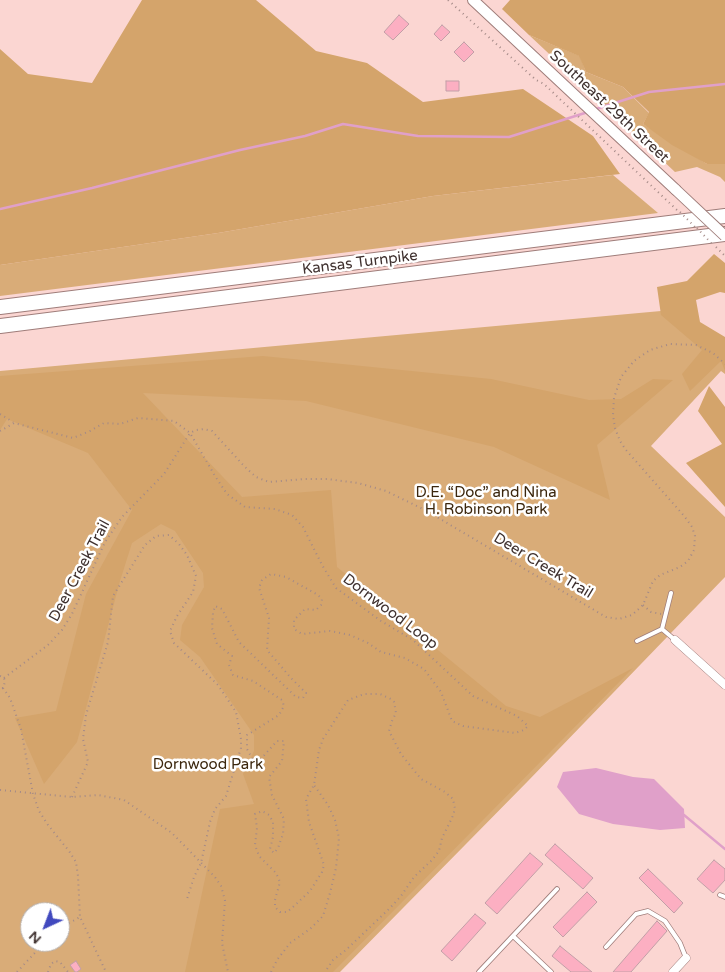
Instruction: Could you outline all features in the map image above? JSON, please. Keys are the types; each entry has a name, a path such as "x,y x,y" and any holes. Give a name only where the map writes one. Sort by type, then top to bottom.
{"highway":[{"name":"Kansas Turnpike","path":"0,307 725,216"},
{"name":"Kansas Turnpike","path":"0,326 725,235"}],"main road":[{"name":"Southeast 29th Street","path":"473,0 725,235"}],"street":[{"path":"675,640 725,686"},
{"path":"673,972 686,958"}],"lane":[{"path":"637,641 662,629 671,593"},
{"path":"662,629 675,640"},
{"path":"479,972 557,889"},
{"path":"606,947 636,914 648,911 665,921 680,943 686,958"},
{"path":"513,936 551,972"}],"path":[{"path":"448,0 536,80 544,84 725,256"},
{"path":"666,616 651,612 643,605 649,588 660,574 680,567 688,560 694,550 695,536 692,527 685,517 620,441 613,415 616,391 621,377 634,361 650,350 670,344 696,345 713,353 725,364"},
{"name":"Dornwood Loop","path":"0,414 14,423 73,438 104,423 120,424 138,418 174,421 190,433 227,494 245,507 275,509 292,515 303,527 336,588 381,621 413,640 474,696 516,716 528,726 524,730 515,733 463,726 452,721 440,692 424,669 405,658 381,652 368,643 350,635 330,631 302,634 294,629 294,620 305,609 316,610 321,605 322,599 286,577 271,574 262,580 259,588 269,618 267,650 306,693 303,698 296,697 239,642 222,609 215,606 212,628 217,644 232,656 229,665 233,675 253,681 282,700 284,706 278,715 247,735 247,749 253,760 260,760 277,741 284,742 282,761 269,777 272,795 284,819 283,834 274,853 270,849 273,837 273,822 269,815 262,811 255,814 257,828 255,845 259,856 276,873 280,882 274,900 275,907 280,912 287,912 310,891 322,872 324,865 309,822 306,799 314,785 319,750 323,739 348,700 364,694 380,694 391,699 394,702 396,713 389,731 401,754 421,779 445,792 453,799 455,809 442,838 439,851 414,877 390,908 333,960 325,972"},
{"path":"0,431 14,423"},
{"name":"Deer Creek Trail","path":"4,678 48,645 62,630 72,614 105,542 122,516 164,474 190,433 204,429 212,431 245,468 256,477 269,482 304,479 358,483 403,498 606,617 619,619 632,615 643,605"},
{"path":"72,797 88,762 83,739 86,715 108,642 113,596 145,545 156,536 169,535 180,544 196,576 193,592 177,616 170,631 174,643 218,685 236,712 241,739 241,748 226,796 215,809 210,822 201,863 187,899"},
{"path":"0,676 4,678 5,682 2,688 10,698 21,729 39,811 48,825 70,850 76,862 80,916 106,972"},
{"path":"271,972 277,960 290,943 310,929 323,916 336,868 339,838 331,812 314,785"},
{"path":"0,790 72,797 98,795 124,800 172,834 215,877 221,886 225,900 222,943 228,972"},
{"path":"70,922 80,916"},
{"path":"17,972 36,952"},
{"path":"48,972 51,964 55,961 60,962 68,972 73,969"}],"green space":[{"path":"529,35 580,56 586,72 623,87 649,113 643,124 707,164 725,164 725,182 720,177 697,167 675,172"},
{"path":"613,175 658,213 0,296 0,265 218,233 433,196"},
{"path":"672,310 725,356 725,374 721,371 651,446 725,517 725,577 340,972 0,972 0,371"}],"shaded area":[{"path":"142,0 256,0 316,51 367,63 423,102 523,89 593,136 620,174 433,196 218,233 0,265 0,49 28,74 92,83"},
{"path":"510,0 725,0 725,164 707,164 672,145 643,124 649,112 623,87 586,72 579,56 529,35 502,9"},
{"path":"714,254 725,263 725,293 720,292 696,300 700,322 725,337 725,371 721,361 690,391 682,374 702,350 661,315 657,287 687,281"},
{"path":"263,356 491,379 589,400 621,399 653,379 673,380 597,445 610,500 494,447 306,401 143,393 242,497 331,490 337,567 506,706 540,717 633,668 333,972 185,972 220,809 254,804 243,774 254,751 254,735 200,657 180,640 182,625 204,587 203,573 175,531 161,524 132,543 77,742 44,784 15,718 56,711 86,594 132,510 88,453 7,419 0,430 0,376"},
{"path":"709,386 725,407 725,507 686,463 722,444 698,411"},
{"path":"596,768 633,777 654,779 684,809 685,828 660,830 613,824 579,814 557,787 563,772"}],"building":[{"path":"399,15 409,24 393,40 384,32"},
{"path":"442,25 450,32 441,41 434,34"},
{"path":"464,42 474,52 464,62 454,52"},
{"path":"446,81 459,81 459,91 446,91"},
{"path":"555,844 593,878 583,889 545,855"},
{"path":"530,853 543,864 497,914 485,903"},
{"path":"714,860 725,869 725,880 713,893 697,879"},
{"path":"648,869 683,903 674,913 639,878"},
{"path":"587,892 597,902 563,937 553,927"},
{"path":"475,914 486,923 452,961 441,951"},
{"path":"657,921 667,931 631,972 613,972"},
{"path":"560,946 592,972 571,972 552,956"},
{"path":"76,961 81,969 75,972 70,965"}],"waterway":[{"path":"596,109 649,92 725,84"},
{"path":"0,209 92,188 240,150 305,136 343,124 418,136 509,137 588,112"},
{"path":"684,815 725,849"}],"park label":[{"name":"D.E. “Doc” and Nina H. Robinson Park","path":"486,502"},
{"name":"Dornwood Park","path":"208,765"}]}
